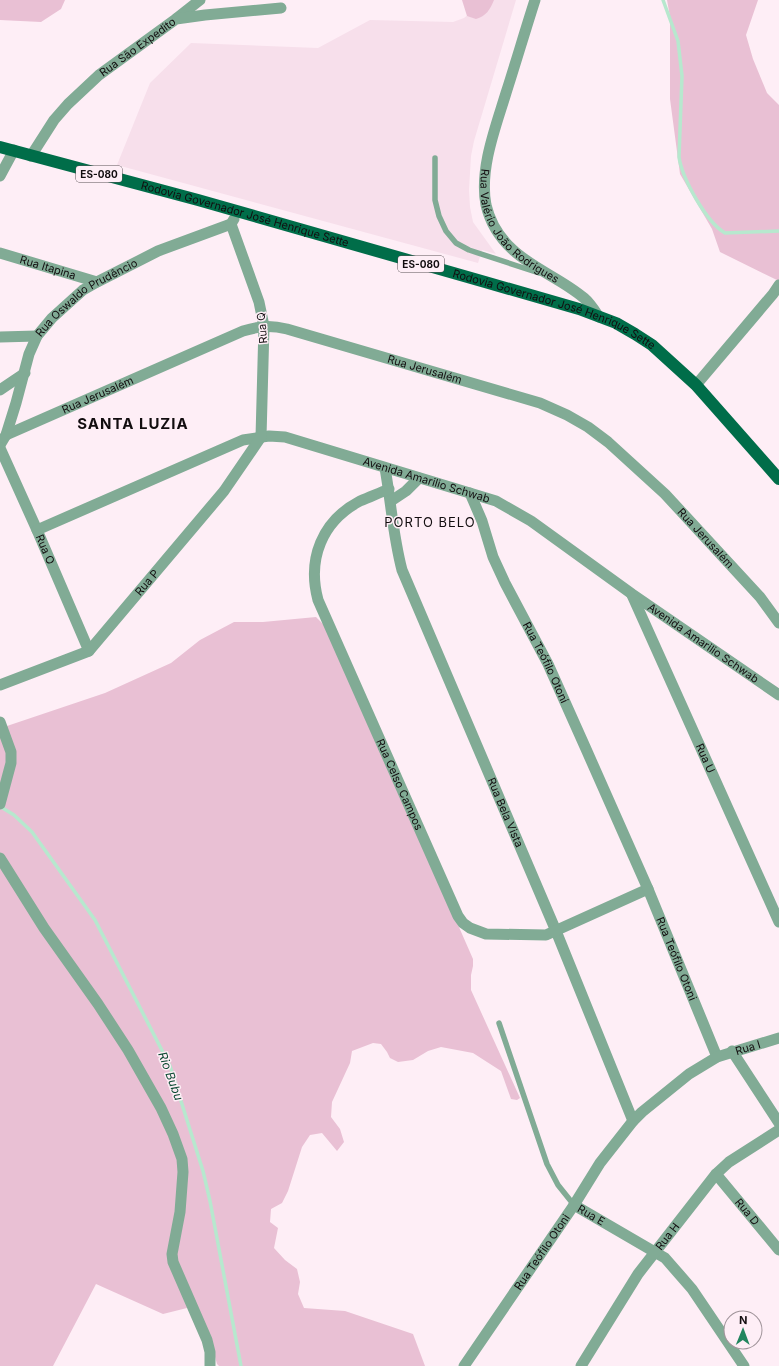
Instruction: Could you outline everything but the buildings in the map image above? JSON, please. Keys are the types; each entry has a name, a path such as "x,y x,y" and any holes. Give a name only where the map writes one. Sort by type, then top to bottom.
{"main road":[{"name":"Rodovia Governador José Henrique Sette","path":"0,147 238,212 532,296 616,323 652,345 696,385 779,480"}],"street":[{"path":"176,19 200,0"},
{"name":"Rua Valério João Rodrigues","path":"535,0 494,132 486,172 486,204 490,219 498,233 512,248 530,263 585,299 599,317"},
{"name":"Rua São Expedito","path":"31,156 54,120 73,99 99,75 176,19 205,14 281,8"},
{"path":"0,176 14,150"},
{"path":"231,224 238,212"},
{"name":"Rua Oswaldo Prudêncio","path":"0,445 6,435 29,354 37,336 59,311 83,290 158,251 231,224"},
{"name":"Rua Q","path":"231,224 259,302 264,326 261,437"},
{"name":"Rua Itapina","path":"0,253 97,282"},
{"path":"696,385 779,286"},
{"name":"Rua Jerusalém","path":"6,435 243,330 264,326 274,326 295,331 540,403 567,415 588,427 608,442 665,494 760,597 779,623"},
{"path":"0,337 37,336"},
{"path":"0,390 25,372"},
{"name":"Avenida Amarilio Schwab","path":"37,530 237,442 261,437 285,437 496,501 531,521 632,594 779,695"},
{"name":"Rua P","path":"0,685 89,651 224,491 261,437"},
{"name":"Rua O","path":"0,448 89,651"},
{"name":"Rua Bela Vista","path":"385,468 391,501 394,538 402,570 556,931 632,1121"},
{"path":"391,501 406,492 419,478"},
{"name":"Rua Celso Campos","path":"389,489 348,509 329,527 320,544 315,562 315,587 318,600 458,916 463,923 470,928 486,934 533,936 546,935 648,889"},
{"name":"Rua Teófilo Otoni","path":"464,1366 574,1205 600,1163 632,1121 653,1101 689,1074 717,1057 648,889 548,664 505,583 493,557 482,521 470,493"},
{"name":"Rua U","path":"632,594 779,922"},
{"path":"0,722 11,752 10,772 0,804"},
{"path":"0,858 44,928 98,1004 128,1050 161,1108 173,1134 182,1159 183,1172 180,1212 172,1254 173,1262 207,1340 210,1352 210,1366"},
{"name":"Rua I","path":"717,1057 732,1051 779,1038"},
{"path":"732,1051 779,1123"},
{"name":"Rua H","path":"585,1365 638,1274 716,1174 729,1162 779,1130"},
{"name":"Rua D","path":"716,1174 779,1250"},
{"name":"Rua E","path":"574,1205 665,1258 692,1289 744,1366"}],"lane":[{"path":"434,158 435,200 439,216 446,231 456,244 469,250 552,278"},
{"name":"Rua E","path":"499,1023 547,1164 558,1185 574,1205"}],"shaded area":[{"path":"0,0 65,0 61,9 41,22 0,20"},
{"path":"462,0 494,0 487,12 476,19 467,16"},
{"path":"482,0 516,0 474,141 471,156 469,190 473,222 496,254 482,250 478,263 117,165 150,83 191,43 318,48 370,20 453,22 464,18 475,9"},
{"path":"667,0 758,0 746,35 753,59 767,93 779,105 779,281 720,252 712,229 680,174 670,99 670,17"},
{"path":"316,617 328,629 473,959 471,990 520,1098 517,1100 511,1099 501,1071 473,1053 441,1047 428,1051 413,1060 398,1062 390,1058 381,1044 373,1043 352,1051 350,1063 332,1102 331,1117 340,1129 344,1142 337,1151 322,1133 310,1135 302,1147 288,1191 282,1203 271,1209 270,1222 278,1228 274,1248 285,1260 297,1269 300,1282 298,1294 304,1308 345,1311 413,1334 425,1366 219,1366 217,1364 209,1335 195,1306 163,1314 96,1284 53,1366 0,1366 0,720 4,727 105,693 171,663 200,640 234,622 263,622"}],"waterway":[{"path":"663,0 678,41 682,76 679,157 685,176 696,199 710,219 725,233 779,231"},
{"name":"Rio Bubu","path":"1,807 14,815 32,832 95,920 170,1066 203,1171 241,1366"}],"district":[{"name":"SANTA LUZIA","path":"133,423"},
{"name":"PORTO BELO","path":"430,522"}]}
